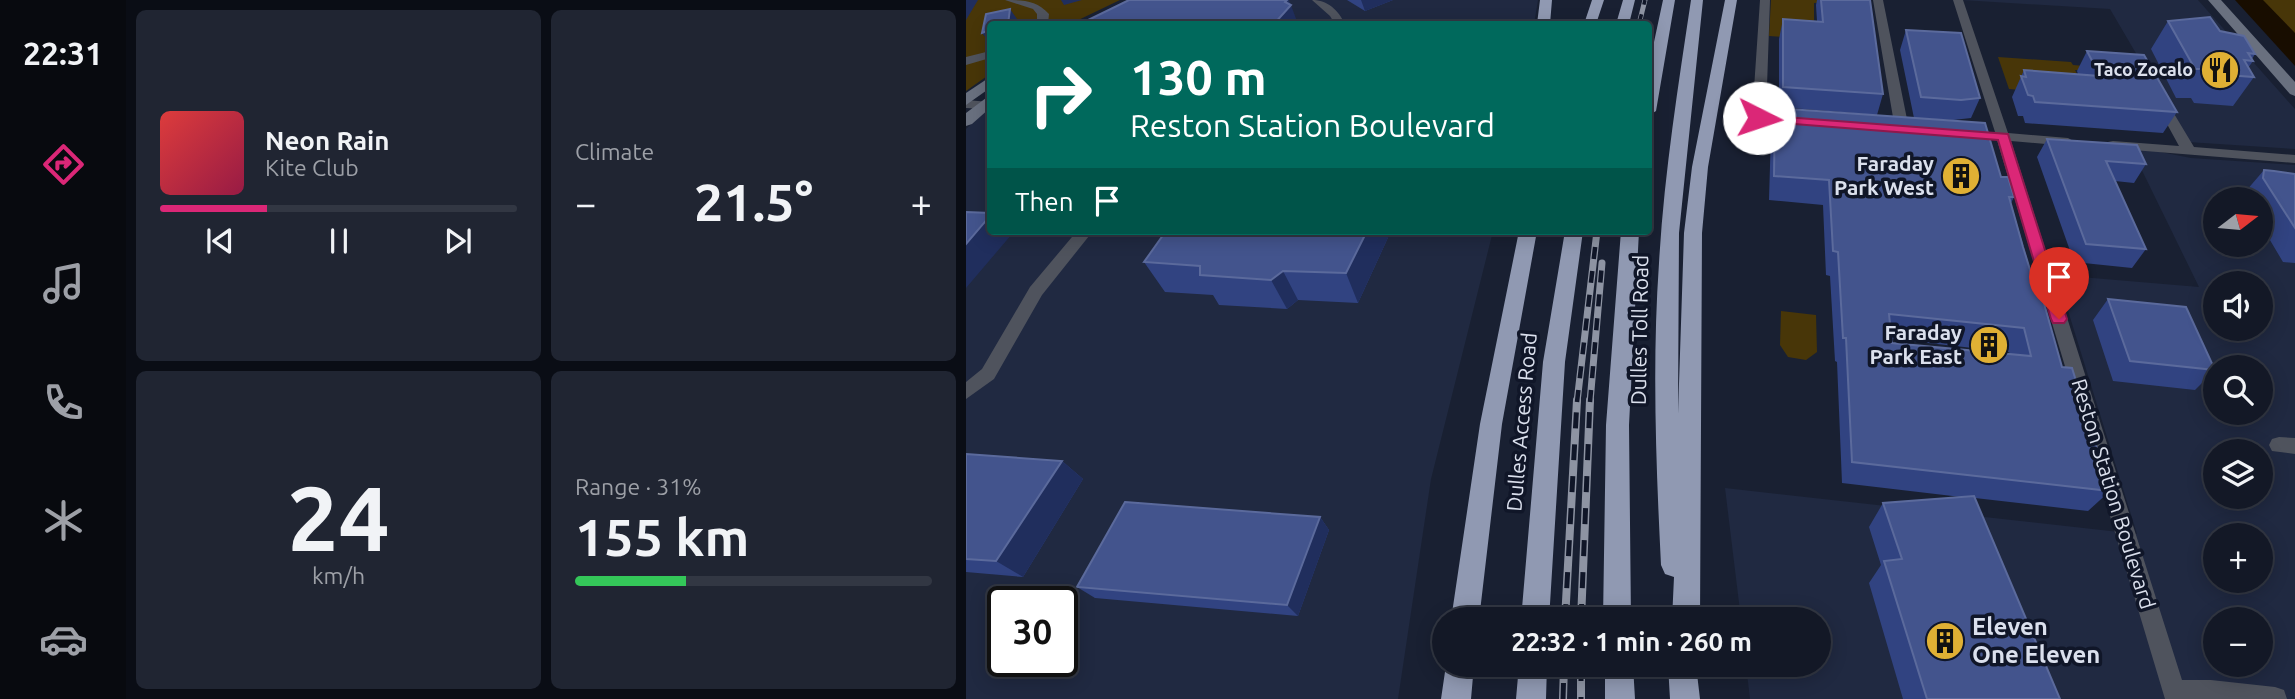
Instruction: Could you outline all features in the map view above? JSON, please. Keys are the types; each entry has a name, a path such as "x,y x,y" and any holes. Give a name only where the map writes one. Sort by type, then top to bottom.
{"highway":[{"path":"1544,21 1546,0"},
{"path":"1591,21 1598,0"},
{"path":"1624,21 1629,0"},
{"path":"1652,90 1669,0"},
{"name":"Dulles Toll Road","path":"1677,607 1667,424 1668,264 1673,194 1697,0"},
{"path":"1686,607 1693,233 1700,167 1731,0"},
{"path":"1466,607 1474,531 1501,360 1517,235"},
{"path":"1501,360 1527,235"},
{"name":"Dulles Access Road","path":"1536,607 1554,362 1573,235"},
{"path":"1617,607 1619,367 1630,235"},
{"path":"1457,699 1459,677"},
{"path":"1531,699 1532,677"},
{"path":"1619,677 1620,699"},
{"path":"1684,677 1685,699"}],"main road":[{"path":"2214,0 2295,91"},
{"path":"966,102 987,84"},
{"path":"966,121 987,104"}],"street":[{"path":"1010,0 1037,7 1043,14 1042,21"},
{"path":"1317,0 1338,21"},
{"path":"1765,0 1759,118 1809,122"},
{"path":"1878,0 1895,129 1921,131"},
{"name":"Reston Station Boulevard","path":"1958,0 2004,137 2174,692 2211,692 2275,699"},
{"path":"966,61 987,56"},
{"path":"2157,95 2189,151"},
{"path":"966,102 987,103"},
{"path":"1979,135 2077,142"},
{"path":"2104,144 2295,159"},
{"path":"966,392 988,374 1037,291 1082,235"}],"shaded area":[{"path":"966,0 1120,0 1076,21 987,21 987,76 966,91"},
{"path":"1161,0 1538,0 1534,21 1118,21"},
{"path":"1771,0 1865,0 1814,3 1814,39 1769,36"},
{"path":"1962,0 2198,0 2295,109 2295,149 2188,142 2110,9"},
{"path":"2235,0 2263,0 2295,33 2295,66"},
{"path":"2259,0 2295,0 2295,36"},
{"path":"1998,57 2071,62 2073,65 2085,66 2087,70 2075,70 2087,95 2009,89"},
{"path":"987,109 987,235 1492,235 1431,479 1398,699 966,699 966,129"},
{"path":"2130,146 2191,158 2295,165 2295,699 1750,699 1747,677 1831,677 1831,607 1740,607 1725,488 2137,534 2057,275 2199,287"},
{"path":"1781,311 1816,315 1817,352 1806,360 1788,357 1780,345"}],"building":[{"path":"1129,0 1287,0 1285,2 1291,5 1277,21 1086,21"},
{"path":"1821,0 1870,0 1883,94 1783,87 1783,19 1823,22"},
{"path":"1010,9 1008,21 987,21 987,31 982,33 986,14"},
{"path":"2210,17 2220,31 2244,36 2255,54 2248,53 2253,61 2244,60 2254,77 2214,74 2210,69 2195,69 2168,21"},
{"path":"1906,30 1961,33 1980,98 1961,100 1921,97"},
{"path":"2087,51 2144,55 2177,112 2035,102 2033,96 2028,95 2021,76 2026,77 2024,70 2100,76"},
{"path":"1775,108 1985,123 2001,177 2008,177 2014,197 2009,197 2023,247 2036,289 2040,289 2062,367 2072,368 2110,491 1852,462 1846,338 1843,338 1838,252 1833,251 1829,180 1774,176","holes":["1889,314 2024,328 2031,356 1892,343"]},
{"path":"2047,139 2137,145 2146,164 2106,161 2146,249 2086,244"},
{"path":"2264,170 2295,174 2295,228 2273,194 2273,187 2269,187 2263,178"},
{"path":"966,212 987,213 987,220 966,244"},
{"path":"1163,235 1365,235 1346,273 1283,271 1271,280 1200,275 1200,266 1144,262"},
{"path":"2108,299 2186,307 2208,355 2203,355 2203,369 2130,361"},
{"path":"966,454 1062,461 996,561 966,559"},
{"name":"Eleven One Eleven","path":"1974,496 2060,699 1927,699 1884,561 1902,559 1883,503"},
{"path":"1125,502 1320,517 1287,605 1078,586"}],"railway":[{"path":"1640,21 1645,0"},
{"path":"1577,402 1597,235"},
{"path":"1590,402 1602,263"},
{"path":"1566,607 1577,400"},
{"path":"1582,607 1590,400"},
{"path":"1563,699 1564,677"},
{"path":"1581,677 1581,699"}],"place":[{"name":"Taco Zocalo","path":"2220,70"},
{"name":"Faraday Park West","path":"1961,176"},
{"name":"Faraday Park East","path":"1989,345"},
{"name":"Eleven One Eleven","path":"1945,641"}],"route":[{"path":"1759,118 2004,137 2059,319"}]}
